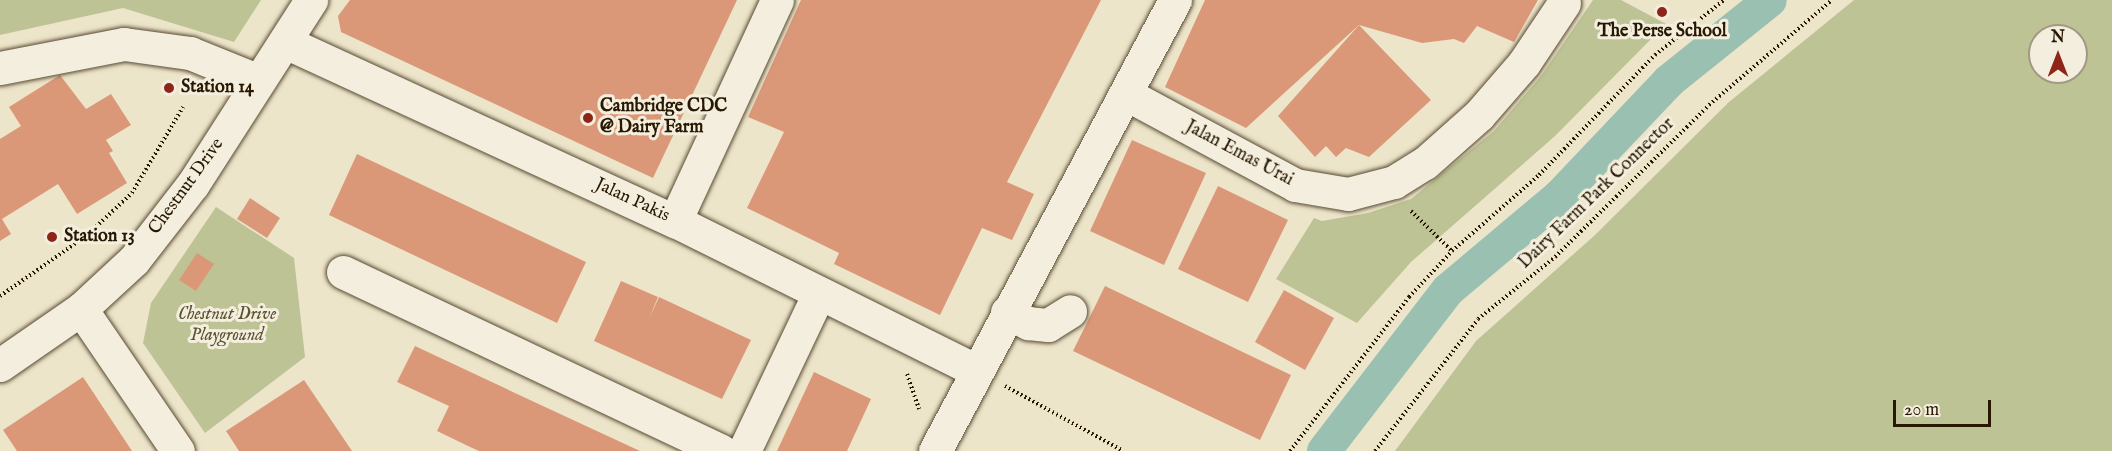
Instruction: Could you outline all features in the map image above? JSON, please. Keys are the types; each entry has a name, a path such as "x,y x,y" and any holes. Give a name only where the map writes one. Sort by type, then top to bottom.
{"street":[{"name":"Chestnut Drive","path":"0,365 81,309 134,260 193,184 311,0"},
{"path":"675,221 777,0"},
{"path":"935,451 988,377 1007,312 1128,95 1175,0"},
{"name":"Jalan Emas Urai","path":"1128,95 1295,185 1348,194 1394,182 1434,155 1479,115 1524,63 1564,3"},
{"name":"Jalan Pakis","path":"285,42 675,221 988,377"},
{"path":"0,68 124,44 190,53 260,81"},
{"path":"343,272 721,451"},
{"path":"744,451 818,294"},
{"path":"81,309 178,451"},
{"path":"1007,312 1028,323 1048,326 1070,311"}],"path":[{"path":"1290,451 1409,297 1452,250 1539,175 1655,55 1724,0"},
{"name":"Dairy Farm Park Connector","path":"1375,451 1478,319 1555,257 1709,105 1832,0"},
{"path":"0,296 86,236 132,193 183,107"},
{"path":"1403,203 1452,250"},
{"path":"904,365 920,411"},
{"path":"988,377 1123,451"}],"green space":[{"path":"0,0 261,0 234,42 123,8 0,35"},
{"path":"1593,0 1621,0 1666,24 1555,136 1411,262 1357,323 1276,279 1314,218 1322,221 1368,213 1411,199 1494,131 1541,76"},
{"path":"1854,0 2112,0 2112,451 1395,451 1476,341 1595,235 1729,102"},
{"name":"Chestnut Drive Playground","path":"216,207 294,258 305,357 205,433 143,343 151,303"}],"building":[{"path":"350,0 737,0 653,178 341,32 338,16"},
{"path":"801,0 1101,0 1007,182 1034,194 1012,240 982,228 940,315 834,264 839,253 747,208 784,132 748,117"},
{"path":"1205,0 1538,0 1514,42 1477,26 1464,43 1454,39 1422,43 1359,25 1246,128 1165,87"},
{"path":"1359,25 1431,100 1369,157 1346,148 1336,157 1326,146 1315,157 1278,116"},
{"path":"60,75 86,109 111,94 131,125 106,140 113,151 109,153 127,183 77,214 58,184 2,219 11,234 0,241 0,139 21,126 9,107"},
{"path":"1132,140 1206,173 1164,265 1090,231"},
{"path":"357,154 586,262 557,323 329,215"},
{"path":"1218,186 1288,220 1248,302 1178,269"},
{"path":"250,198 280,218 267,238 237,219"},
{"path":"197,253 214,264 196,291 179,280"},
{"path":"621,281 658,297 649,319 659,297 751,340 722,399 594,341"},
{"path":"1105,286 1291,375 1260,440 1073,351"},
{"path":"1284,290 1334,318 1305,370 1255,342"},
{"path":"415,346 640,451 479,451 468,446 437,431 449,406 397,382"},
{"path":"814,372 871,399 847,451 777,451"},
{"path":"83,377 132,451 17,451 3,430"},
{"path":"304,380 352,451 239,451 226,431"}],"waterway":[{"path":"1324,451 1448,290 1559,197 1669,81 1770,0"}],"place":[{"name":"The Perse School","path":"1662,12"},
{"name":"Station 14","path":"169,88"},
{"name":"Cambridge CDC @ Dairy Farm","path":"588,118"},
{"name":"Station 13","path":"52,237"}]}
